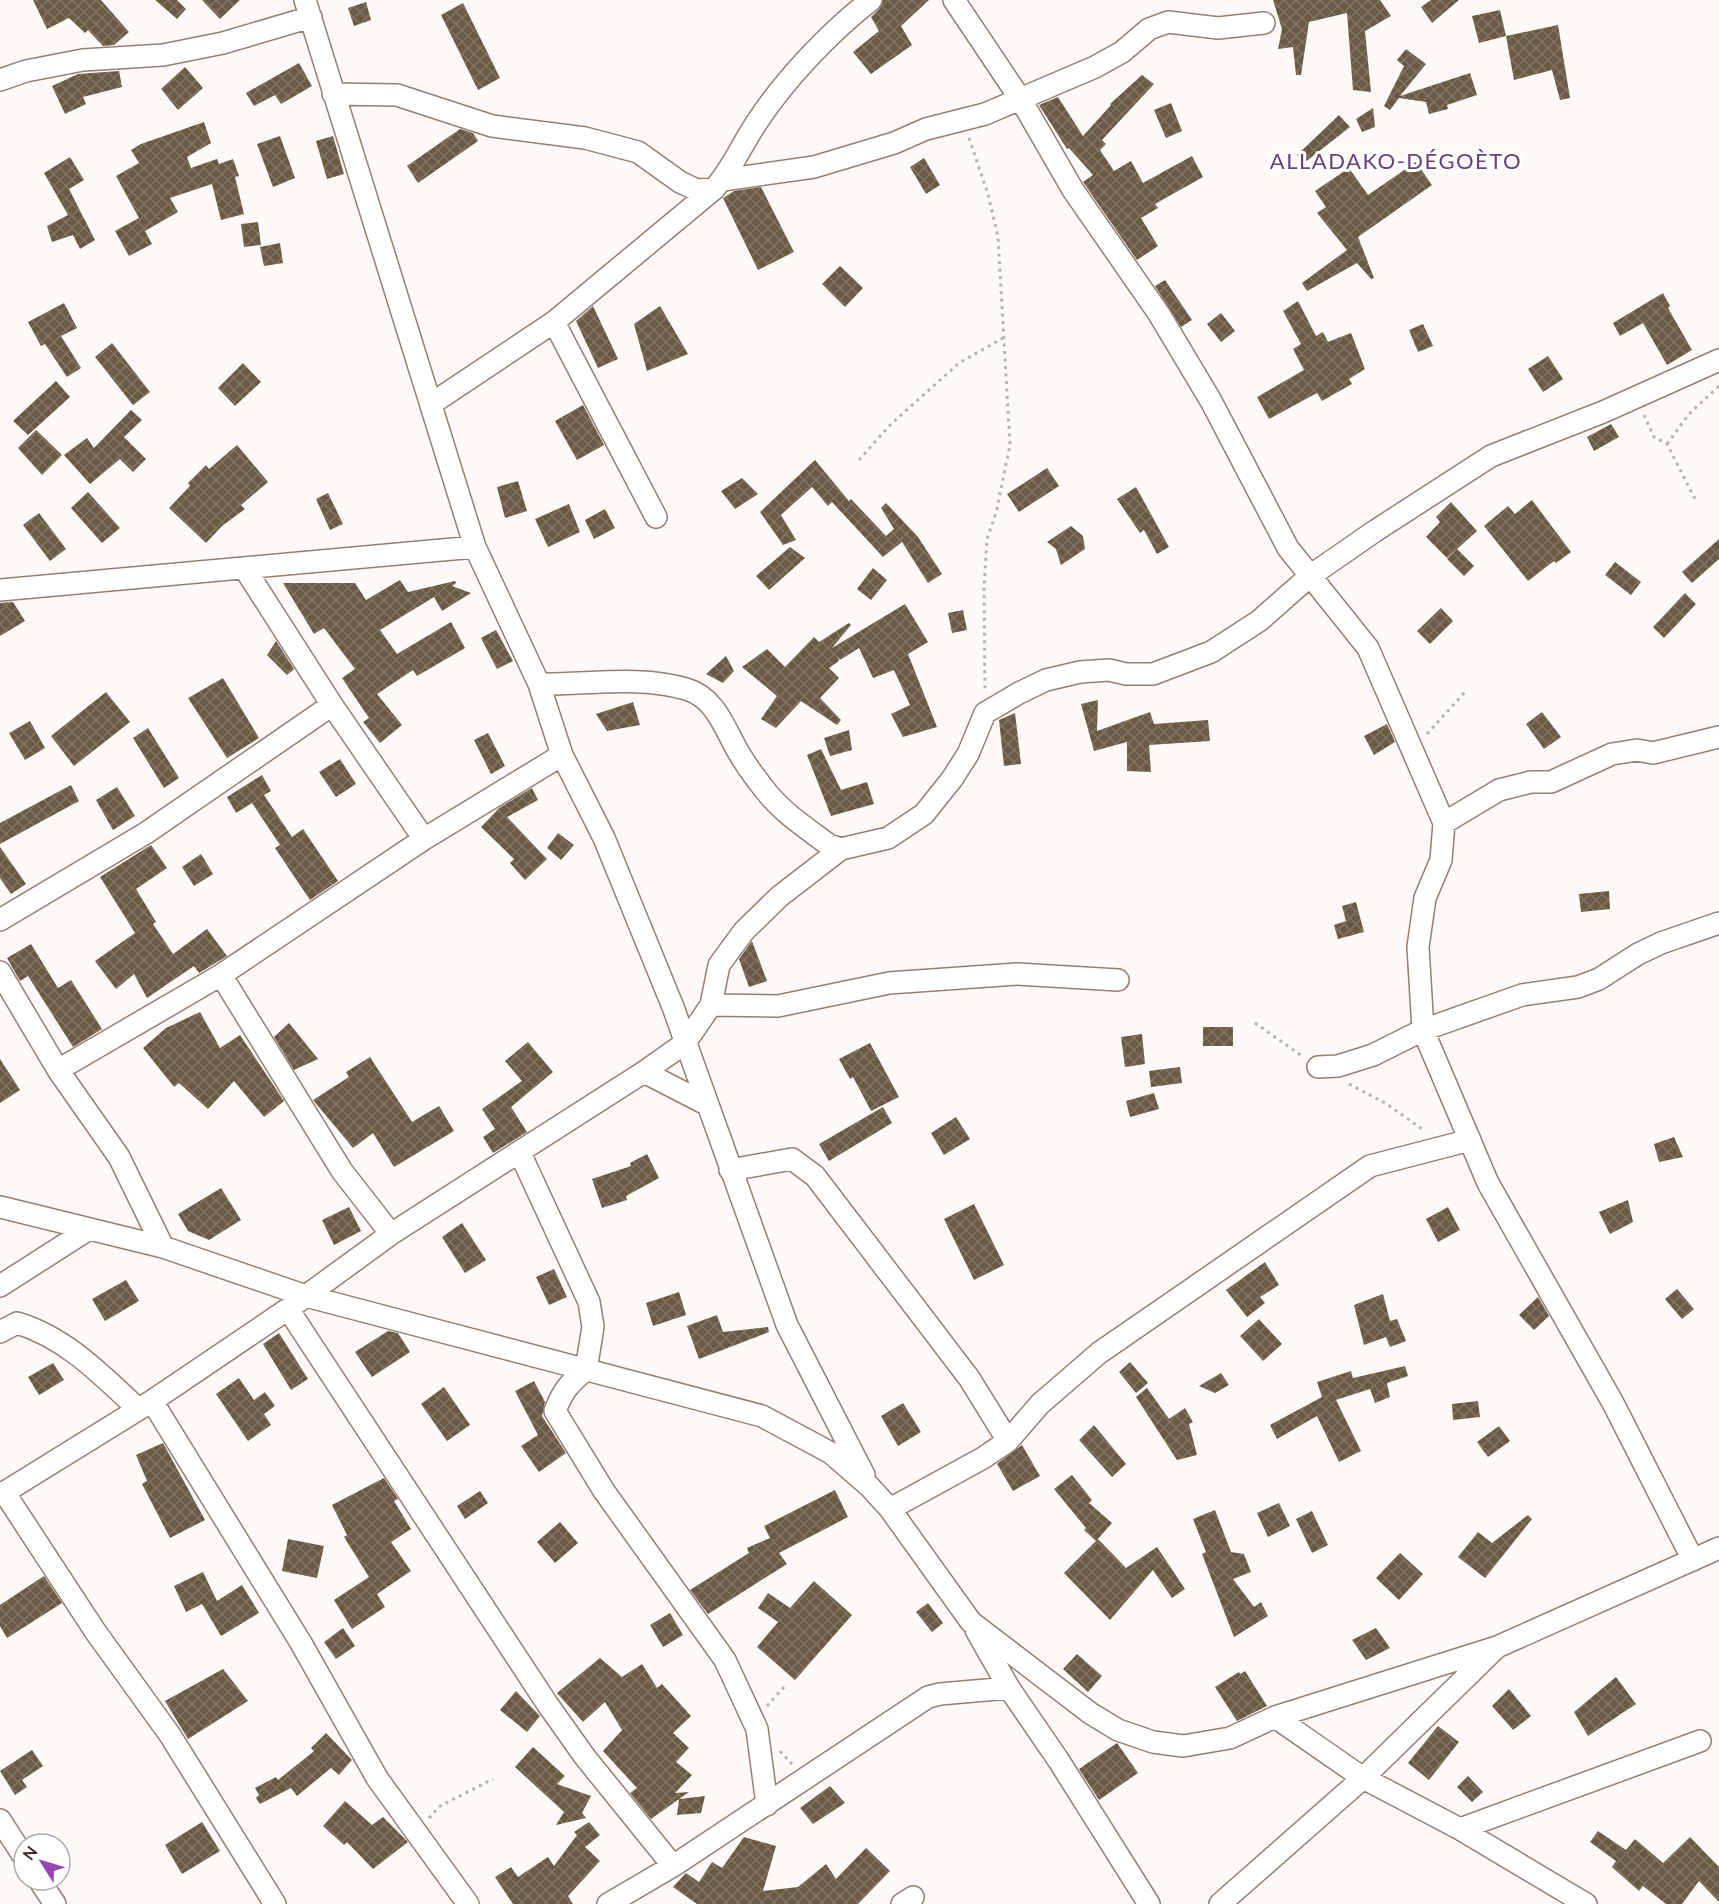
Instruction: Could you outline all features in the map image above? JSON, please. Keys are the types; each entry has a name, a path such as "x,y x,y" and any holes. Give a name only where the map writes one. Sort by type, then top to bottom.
{"street":[{"path":"431,404 554,322 719,184 757,121 797,71 871,0"},
{"path":"954,0 1021,100 1073,190 1159,314 1211,401 1272,522 1288,548 1368,648 1444,823 1441,860 1425,898 1418,947 1423,1030 1488,1183 1613,1403 1693,1560"},
{"path":"0,80 26,71 83,60 163,55 223,44 308,8 475,548 539,684 562,755 604,838 685,1043 787,1325 869,1486"},
{"path":"333,94 397,95 482,123 585,138 638,152 680,182 697,190 814,167 894,143 926,129 963,120 1021,100 1095,68 1122,52 1149,29 1168,22 1218,28 1264,23"},
{"path":"554,322 656,517"},
{"path":"275,1904 170,1735 95,1631 2,1493 145,1405 288,1309 391,1234 520,1153 685,1043 711,1005 719,965 744,931 780,896 841,849 888,838 924,814 952,779 968,753 985,713 1046,680 1080,672 1109,670 1126,674 1153,674 1211,652 1259,621 1310,576 1491,456 1636,397 1719,360"},
{"path":"0,590 211,569 245,569 475,548"},
{"path":"245,569 332,705 424,839"},
{"path":"539,684 625,682 660,684 688,689 711,706 725,723 741,757 770,796 830,845 841,849"},
{"path":"0,920 146,834 332,705"},
{"path":"1444,823 1499,790 1531,782 1551,782 1612,754 1637,750 1653,753 1719,737"},
{"path":"58,1070 220,975 424,839 562,755"},
{"path":"1318,1067 1338,1066 1373,1055 1423,1030 1522,995 1578,987 1599,979 1638,954 1661,943 1719,923"},
{"path":"0,972 58,1070 119,1157 164,1247"},
{"path":"711,1005 778,1006 889,983 1017,974 1118,980"},
{"path":"220,975 342,1171 391,1234"},
{"path":"644,1072 708,1105"},
{"path":"890,1509 1008,1441 1040,1404 1099,1353 1370,1166 1470,1140"},
{"path":"520,1153 589,1302 593,1327 586,1370 572,1380 561,1394 555,1411 604,1491 725,1660 758,1729 767,1804"},
{"path":"730,1170 792,1159 814,1176 969,1378 1008,1441"},
{"path":"0,1207 164,1247 306,1296 762,1416 831,1453 869,1486 890,1509 971,1622 1009,1689 1059,1761 1149,1904"},
{"path":"0,1286 89,1229"},
{"path":"288,1309 548,1705 585,1757 673,1866"},
{"path":"0,1332 17,1323 38,1329 145,1405 301,1643 377,1778 417,1830 468,1904"},
{"path":"971,1622 1090,1713 1118,1730 1154,1742 1183,1746 1230,1738 1275,1717 1497,1647 1719,1548"},
{"path":"1220,1904 1363,1778 1497,1647"},
{"path":"608,1904 673,1866 928,1697 940,1694 1009,1689"},
{"path":"1275,1717 1363,1778 1460,1829 1586,1904"},
{"path":"1460,1829 1700,1741"},
{"path":"0,1820 12,1838"}],"path":[{"path":"963,120 988,194 998,237 1010,446 996,513 987,539 984,587 985,713"},
{"path":"859,460 891,424 959,363 1003,338"},
{"path":"1667,444 1689,414 1719,386"},
{"path":"1636,397 1654,437 1667,444 1697,503"},
{"path":"1412,751 1465,692"},
{"path":"754,1721 785,1686"},
{"path":"417,1830 441,1806 493,1779"}],"building":[{"path":"33,0 101,0 129,32 114,45 103,46 88,30 85,33 69,18 47,29"},
{"path":"155,0 177,0 186,9 177,19"},
{"path":"202,0 240,0 220,19"},
{"path":"883,0 929,0 901,26 912,45 871,74 853,52 879,31 871,17 879,9"},
{"path":"1273,0 1380,0 1391,16 1365,31 1371,92 1353,90 1347,13 1309,22 1301,75 1296,75 1293,47 1278,49 1282,29"},
{"path":"1431,0 1459,0 1432,23 1421,7"},
{"path":"366,2 371,20 354,26 348,8"},
{"path":"463,3 500,78 478,90 441,15"},
{"path":"1500,10 1506,36 1479,43 1472,16"},
{"path":"1558,25 1570,98 1560,100 1552,70 1514,80 1506,36"},
{"path":"1406,49 1426,64 1400,96 1470,73 1477,95 1447,105 1448,109 1429,114 1426,102 1399,98 1390,110 1384,106 1404,66 1397,60"},
{"path":"299,63 312,86 281,104 275,95 254,106 246,93"},
{"path":"185,67 203,88 178,110 161,89"},
{"path":"119,71 122,87 83,97 86,104 65,114 52,86 78,74"},
{"path":"1142,75 1154,84 1102,140 1106,144 1100,150 1114,171 1131,161 1143,183 1192,156 1203,177 1155,204 1158,208 1141,218 1158,246 1137,260 1083,182 1093,175 1069,148 1067,149 1039,105 1058,97 1083,136 1110,104"},
{"path":"1171,103 1182,131 1166,138 1154,110"},
{"path":"1373,108 1375,127 1362,132 1356,119"},
{"path":"1339,115 1350,127 1304,163 1297,155"},
{"path":"204,122 211,143 187,157 191,168 217,159 219,164 233,159 239,176 235,177 244,214 221,220 212,184 170,198 178,212 145,231 152,244 129,256 115,231 139,218 116,176 139,163 131,150 141,144"},
{"path":"460,129 473,133 478,141 418,183 407,166"},
{"path":"280,136 295,178 273,187 257,144"},
{"path":"333,136 344,174 327,179 316,141"},
{"path":"70,157 84,180 69,189 95,240 80,249 73,235 52,242 47,226 68,215 44,173"},
{"path":"924,158 940,185 926,194 910,167"},
{"path":"1416,162 1432,185 1358,237 1374,278 1371,279 1357,263 1307,291 1302,283 1347,250 1317,213 1326,207 1315,191 1349,168 1368,195"},
{"path":"761,187 794,252 758,270 723,198 734,191"},
{"path":"258,222 261,245 244,247 241,224"},
{"path":"280,243 283,263 264,266 260,247"},
{"path":"840,266 863,288 845,307 822,284"},
{"path":"1165,280 1192,320 1181,327 1155,286"},
{"path":"1663,293 1670,306 1668,308 1692,350 1667,365 1643,323 1620,336 1613,323"},
{"path":"1298,301 1316,336 1323,332 1328,342 1351,333 1365,369 1349,379 1352,384 1322,401 1317,393 1269,419 1257,397 1304,370 1293,349 1301,344 1283,311"},
{"path":"64,303 77,328 61,336 81,368 67,377 45,344 41,346 28,322"},
{"path":"593,306 618,359 598,368 576,321"},
{"path":"660,306 688,354 647,371 634,324"},
{"path":"1221,313 1235,331 1221,342 1207,324"},
{"path":"1423,324 1433,346 1418,352 1409,330"},
{"path":"112,343 150,392 133,405 95,357"},
{"path":"1548,356 1563,379 1543,392 1528,369"},
{"path":"243,363 261,382 235,406 218,388"},
{"path":"56,381 70,397 28,435 13,421"},
{"path":"583,405 604,445 577,460 555,421"},
{"path":"131,410 142,420 124,437 146,459 133,472 120,459 90,484 64,455 87,438 94,448"},
{"path":"1611,424 1619,437 1594,451 1587,437"},
{"path":"36,430 62,455 42,475 18,448"},
{"path":"237,445 268,482 241,505 245,509 222,526 206,543 169,508 190,486 188,483 206,465 209,469"},
{"path":"815,460 849,501 851,499 886,536 894,529 881,508 886,503 918,537 942,574 928,583 902,542 883,557 832,502 828,506 812,487 781,515 796,540 783,545 760,512"},
{"path":"1047,468 1059,486 1019,512 1007,494"},
{"path":"742,478 758,494 735,509 721,491"},
{"path":"518,481 527,511 505,518 497,487"},
{"path":"1136,487 1169,547 1157,554 1144,530 1140,533 1117,499"},
{"path":"88,492 120,528 102,543 71,508"},
{"path":"328,493 343,524 330,530 316,499"},
{"path":"1532,500 1571,552 1556,563 1554,561 1528,581 1484,526 1508,506 1515,514"},
{"path":"1451,502 1477,531 1447,558 1426,537 1440,522 1436,517"},
{"path":"569,504 580,532 548,547 535,519"},
{"path":"605,509 615,528 594,539 585,520"},
{"path":"39,513 66,549 50,561 23,525"},
{"path":"1071,526 1083,536 1085,549 1061,565 1056,549 1047,542"},
{"path":"1719,539 1719,559 1692,583 1682,572"},
{"path":"790,547 805,558 769,590 756,576"},
{"path":"1457,549 1474,566 1464,576 1447,559"},
{"path":"1615,562 1641,582 1631,595 1605,575"},
{"path":"873,568 887,580 871,600 857,589"},
{"path":"400,580 408,592 455,581 456,583 452,586 471,593 442,611 434,597 380,630 397,654 451,622 465,648 417,676 413,670 377,694 402,725 380,743 363,722 369,718 342,678 355,669 324,628 314,634 283,583 355,583 366,600"},
{"path":"1685,593 1696,604 1664,638 1653,627"},
{"path":"13,602 25,621 0,636 0,603"},
{"path":"905,604 928,642 908,654 937,727 903,737 891,714 910,705 894,670 873,678 859,648 840,660 838,657 839,661 829,668 839,678 820,698 841,720 837,725 801,701 776,728 761,719 777,696 742,667 767,649 785,667 814,637 819,642 849,623 851,625 832,648"},
{"path":"1441,608 1453,621 1430,644 1417,631"},
{"path":"963,610 967,630 952,633 948,613"},
{"path":"496,630 513,661 497,669 481,638"},
{"path":"276,641 294,669 287,675 267,655"},
{"path":"726,656 734,671 723,683 706,674"},
{"path":"223,678 259,738 227,758 188,698"},
{"path":"106,692 130,722 74,766 51,736"},
{"path":"1098,700 1097,731 1150,712 1154,724 1208,720 1210,741 1149,745 1151,772 1127,771 1127,742 1094,751 1081,704"},
{"path":"633,702 640,725 607,731 596,714"},
{"path":"1542,712 1561,737 1544,749 1526,724"},
{"path":"1015,713 1021,764 1004,766 999,720"},
{"path":"30,721 45,748 25,760 9,733"},
{"path":"1387,724 1395,742 1374,755 1364,736"},
{"path":"148,728 179,778 164,788 133,738"},
{"path":"849,730 852,750 830,756 824,738"},
{"path":"488,733 505,766 491,774 474,740"},
{"path":"821,749 841,790 867,782 874,804 831,816 807,755"},
{"path":"340,759 356,784 336,797 319,772"},
{"path":"262,775 271,791 264,795 292,837 303,829 338,881 310,900 275,848 280,845 252,803 236,813 227,797"},
{"path":"71,785 79,801 0,844 0,823"},
{"path":"117,787 135,816 113,830 96,800"},
{"path":"532,788 538,800 507,817 547,859 525,880 510,863 514,859 481,827 499,808"},
{"path":"558,833 574,845 561,860 547,848"},
{"path":"151,845 167,868 136,889 156,922 153,924 173,954 207,929 227,956 199,973 194,966 147,998 134,974 116,989 95,961 135,933 100,877"},
{"path":"0,847 26,884 11,894 0,878"},
{"path":"201,854 213,874 194,886 182,867"},
{"path":"1609,891 1610,909 1581,912 1579,894"},
{"path":"1356,902 1364,932 1338,939 1334,925 1346,921 1342,906"},
{"path":"752,941 767,981 749,987 739,959"},
{"path":"31,944 58,988 71,980 102,1029 73,1047 28,976 20,981 7,958"},
{"path":"200,1012 220,1048 240,1035 284,1101 264,1117 234,1081 208,1109 179,1083 174,1087 143,1048 166,1028"},
{"path":"289,1023 318,1059 294,1070 274,1037"},
{"path":"1203,1027 1233,1027 1233,1046 1203,1046"},
{"path":"1142,1034 1145,1064 1125,1067 1121,1037"},
{"path":"528,1042 553,1072 511,1107 527,1132 493,1153 483,1137 495,1129 482,1109 522,1081 505,1061"},
{"path":"870,1043 899,1097 871,1111 853,1077 850,1079 839,1059"},
{"path":"370,1057 412,1122 439,1106 454,1131 394,1167 373,1133 353,1148 313,1100 349,1077 346,1072"},
{"path":"0,1059 20,1090 0,1103"},
{"path":"1180,1067 1182,1083 1151,1087 1149,1071"},
{"path":"1154,1093 1159,1109 1130,1117 1126,1101"},
{"path":"883,1107 892,1123 829,1161 819,1144"},
{"path":"956,1117 970,1139 944,1155 931,1133"},
{"path":"1674,1137 1683,1157 1659,1162 1654,1144"},
{"path":"647,1154 659,1178 626,1196 627,1200 602,1208 592,1179 631,1166 630,1163"},
{"path":"221,1188 241,1220 209,1240 188,1231 178,1214"},
{"path":"1628,1200 1633,1222 1610,1234 1599,1212"},
{"path":"974,1204 1004,1265 974,1280 944,1219"},
{"path":"349,1207 361,1231 334,1245 322,1220"},
{"path":"1448,1207 1460,1230 1438,1242 1426,1219"},
{"path":"462,1223 486,1260 465,1273 442,1237"},
{"path":"1265,1262 1279,1285 1260,1297 1265,1303 1247,1317 1226,1290"},
{"path":"554,1269 567,1297 549,1305 536,1277"},
{"path":"126,1280 139,1301 105,1321 92,1299"},
{"path":"1677,1289 1694,1309 1682,1319 1665,1299"},
{"path":"679,1292 686,1315 653,1326 646,1303"},
{"path":"1383,1294 1390,1321 1397,1319 1406,1341 1390,1347 1386,1337 1364,1345 1354,1305"},
{"path":"1538,1297 1549,1316 1534,1330 1519,1315"},
{"path":"717,1315 723,1332 768,1327 769,1332 699,1359 687,1326"},
{"path":"1259,1319 1282,1344 1263,1361 1240,1336"},
{"path":"388,1331 398,1333 410,1352 372,1377 355,1352"},
{"path":"279,1333 308,1379 291,1390 263,1344"},
{"path":"1130,1362 1148,1383 1136,1393 1119,1372"},
{"path":"53,1363 64,1380 39,1395 28,1377"},
{"path":"1405,1366 1408,1376 1387,1383 1390,1397 1375,1403 1370,1389 1336,1400 1361,1451 1339,1462 1317,1416 1277,1439 1270,1425 1322,1397 1317,1382 1351,1371 1353,1378"},
{"path":"1221,1373 1229,1385 1215,1393 1199,1386"},
{"path":"239,1378 254,1400 265,1392 275,1406 264,1414 271,1425 248,1441 216,1394"},
{"path":"534,1381 545,1402 542,1416 566,1453 539,1472 521,1446 538,1435 515,1391"},
{"path":"444,1387 470,1425 447,1441 421,1404"},
{"path":"1147,1388 1169,1419 1185,1408 1193,1422 1189,1424 1197,1455 1177,1460 1136,1397"},
{"path":"1478,1401 1480,1417 1453,1420 1452,1404"},
{"path":"903,1403 921,1432 898,1446 881,1416"},
{"path":"1094,1425 1126,1464 1112,1477 1079,1440"},
{"path":"1499,1426 1510,1441 1488,1457 1477,1442"},
{"path":"163,1443 205,1520 170,1538 142,1484 147,1481 136,1455"},
{"path":"1022,1445 1040,1476 1013,1491 997,1464"},
{"path":"1072,1475 1092,1500 1089,1503 1112,1523 1096,1541 1084,1530 1086,1528 1054,1489"},
{"path":"384,1478 398,1499 394,1501 411,1529 391,1542 411,1571 377,1594 385,1607 352,1629 334,1600 369,1577 344,1537 347,1535 332,1505"},
{"path":"835,1490 848,1517 779,1553 787,1564 708,1614 690,1590 749,1553 747,1548 770,1538 764,1526"},
{"path":"480,1491 488,1503 465,1519 457,1506"},
{"path":"1279,1503 1290,1526 1268,1537 1257,1513"},
{"path":"1215,1510 1231,1552 1244,1554 1251,1572 1233,1579 1254,1607 1261,1602 1268,1616 1234,1637 1202,1554 1206,1552 1193,1519"},
{"path":"1312,1511 1328,1545 1312,1553 1296,1519"},
{"path":"1528,1515 1532,1519 1485,1578 1458,1557 1478,1532 1492,1543"},
{"path":"560,1522 578,1543 555,1563 537,1542"},
{"path":"288,1539 324,1546 317,1578 282,1571"},
{"path":"1098,1539 1126,1568 1157,1547 1185,1589 1172,1598 1153,1570 1110,1620 1064,1573"},
{"path":"1400,1553 1423,1574 1399,1600 1376,1578"},
{"path":"203,1572 217,1601 242,1585 259,1613 221,1636 202,1604 186,1612 174,1586"},
{"path":"44,1576 62,1603 7,1638 0,1626 0,1605"},
{"path":"814,1581 852,1615 795,1680 757,1647 778,1622 758,1608 768,1593 790,1608"},
{"path":"928,1603 943,1623 932,1632 916,1612"},
{"path":"670,1613 683,1635 663,1647 650,1625"},
{"path":"343,1628 355,1646 336,1659 324,1642"},
{"path":"1376,1628 1390,1648 1366,1660 1352,1640"},
{"path":"1077,1654 1102,1676 1088,1692 1063,1669"},
{"path":"600,1658 622,1677 642,1664 657,1688 662,1684 691,1716 673,1733 689,1748 676,1762 692,1775 675,1793 689,1792 651,1819 630,1793 637,1788 603,1751 622,1730 605,1702 583,1722 557,1693"},
{"path":"223,1669 248,1701 188,1739 165,1701"},
{"path":"1245,1671 1267,1706 1237,1721 1215,1687 1239,1672 1240,1674"},
{"path":"1616,1677 1636,1704 1588,1736 1574,1712"},
{"path":"1509,1689 1531,1716 1513,1730 1492,1706"},
{"path":"516,1691 540,1716 527,1732 500,1710"},
{"path":"1438,1726 1459,1742 1429,1780 1408,1763"},
{"path":"326,1733 352,1760 339,1775 331,1768 297,1796 291,1788 260,1804 256,1798 259,1795 255,1788 276,1777 278,1780 314,1751 311,1748"},
{"path":"1117,1743 1138,1773 1099,1800 1079,1769"},
{"path":"533,1747 565,1776 557,1784 591,1796 582,1813 586,1818 556,1825 564,1812 515,1767"},
{"path":"32,1750 43,1766 22,1780 27,1787 15,1795 0,1771"},
{"path":"1468,1776 1483,1792 1472,1802 1457,1787"},
{"path":"830,1786 845,1803 813,1824 800,1808"},
{"path":"705,1796 701,1813 677,1815 679,1799"},
{"path":"345,1801 372,1825 383,1817 408,1842 373,1869 347,1842 344,1845 323,1826"},
{"path":"202,1822 220,1851 182,1874 165,1845"},
{"path":"589,1822 600,1835 585,1847 600,1861 568,1896 573,1904 513,1904 495,1877 511,1867 518,1877 548,1857 554,1866 577,1835 574,1832"},
{"path":"1598,1831 1626,1850 1635,1839 1663,1863 1690,1837 1719,1867 1719,1902 1699,1881 1682,1904 1666,1904 1643,1886 1639,1891 1612,1867 1616,1861 1590,1842"},
{"path":"744,1837 776,1846 763,1891 798,1887 826,1864 836,1879 866,1848 890,1871 858,1904 697,1904 673,1887 686,1873 699,1882 712,1862 722,1868"}],"district":[{"name":"ALLADAKO-DÉGOÈTO","path":"1396,161"}]}
